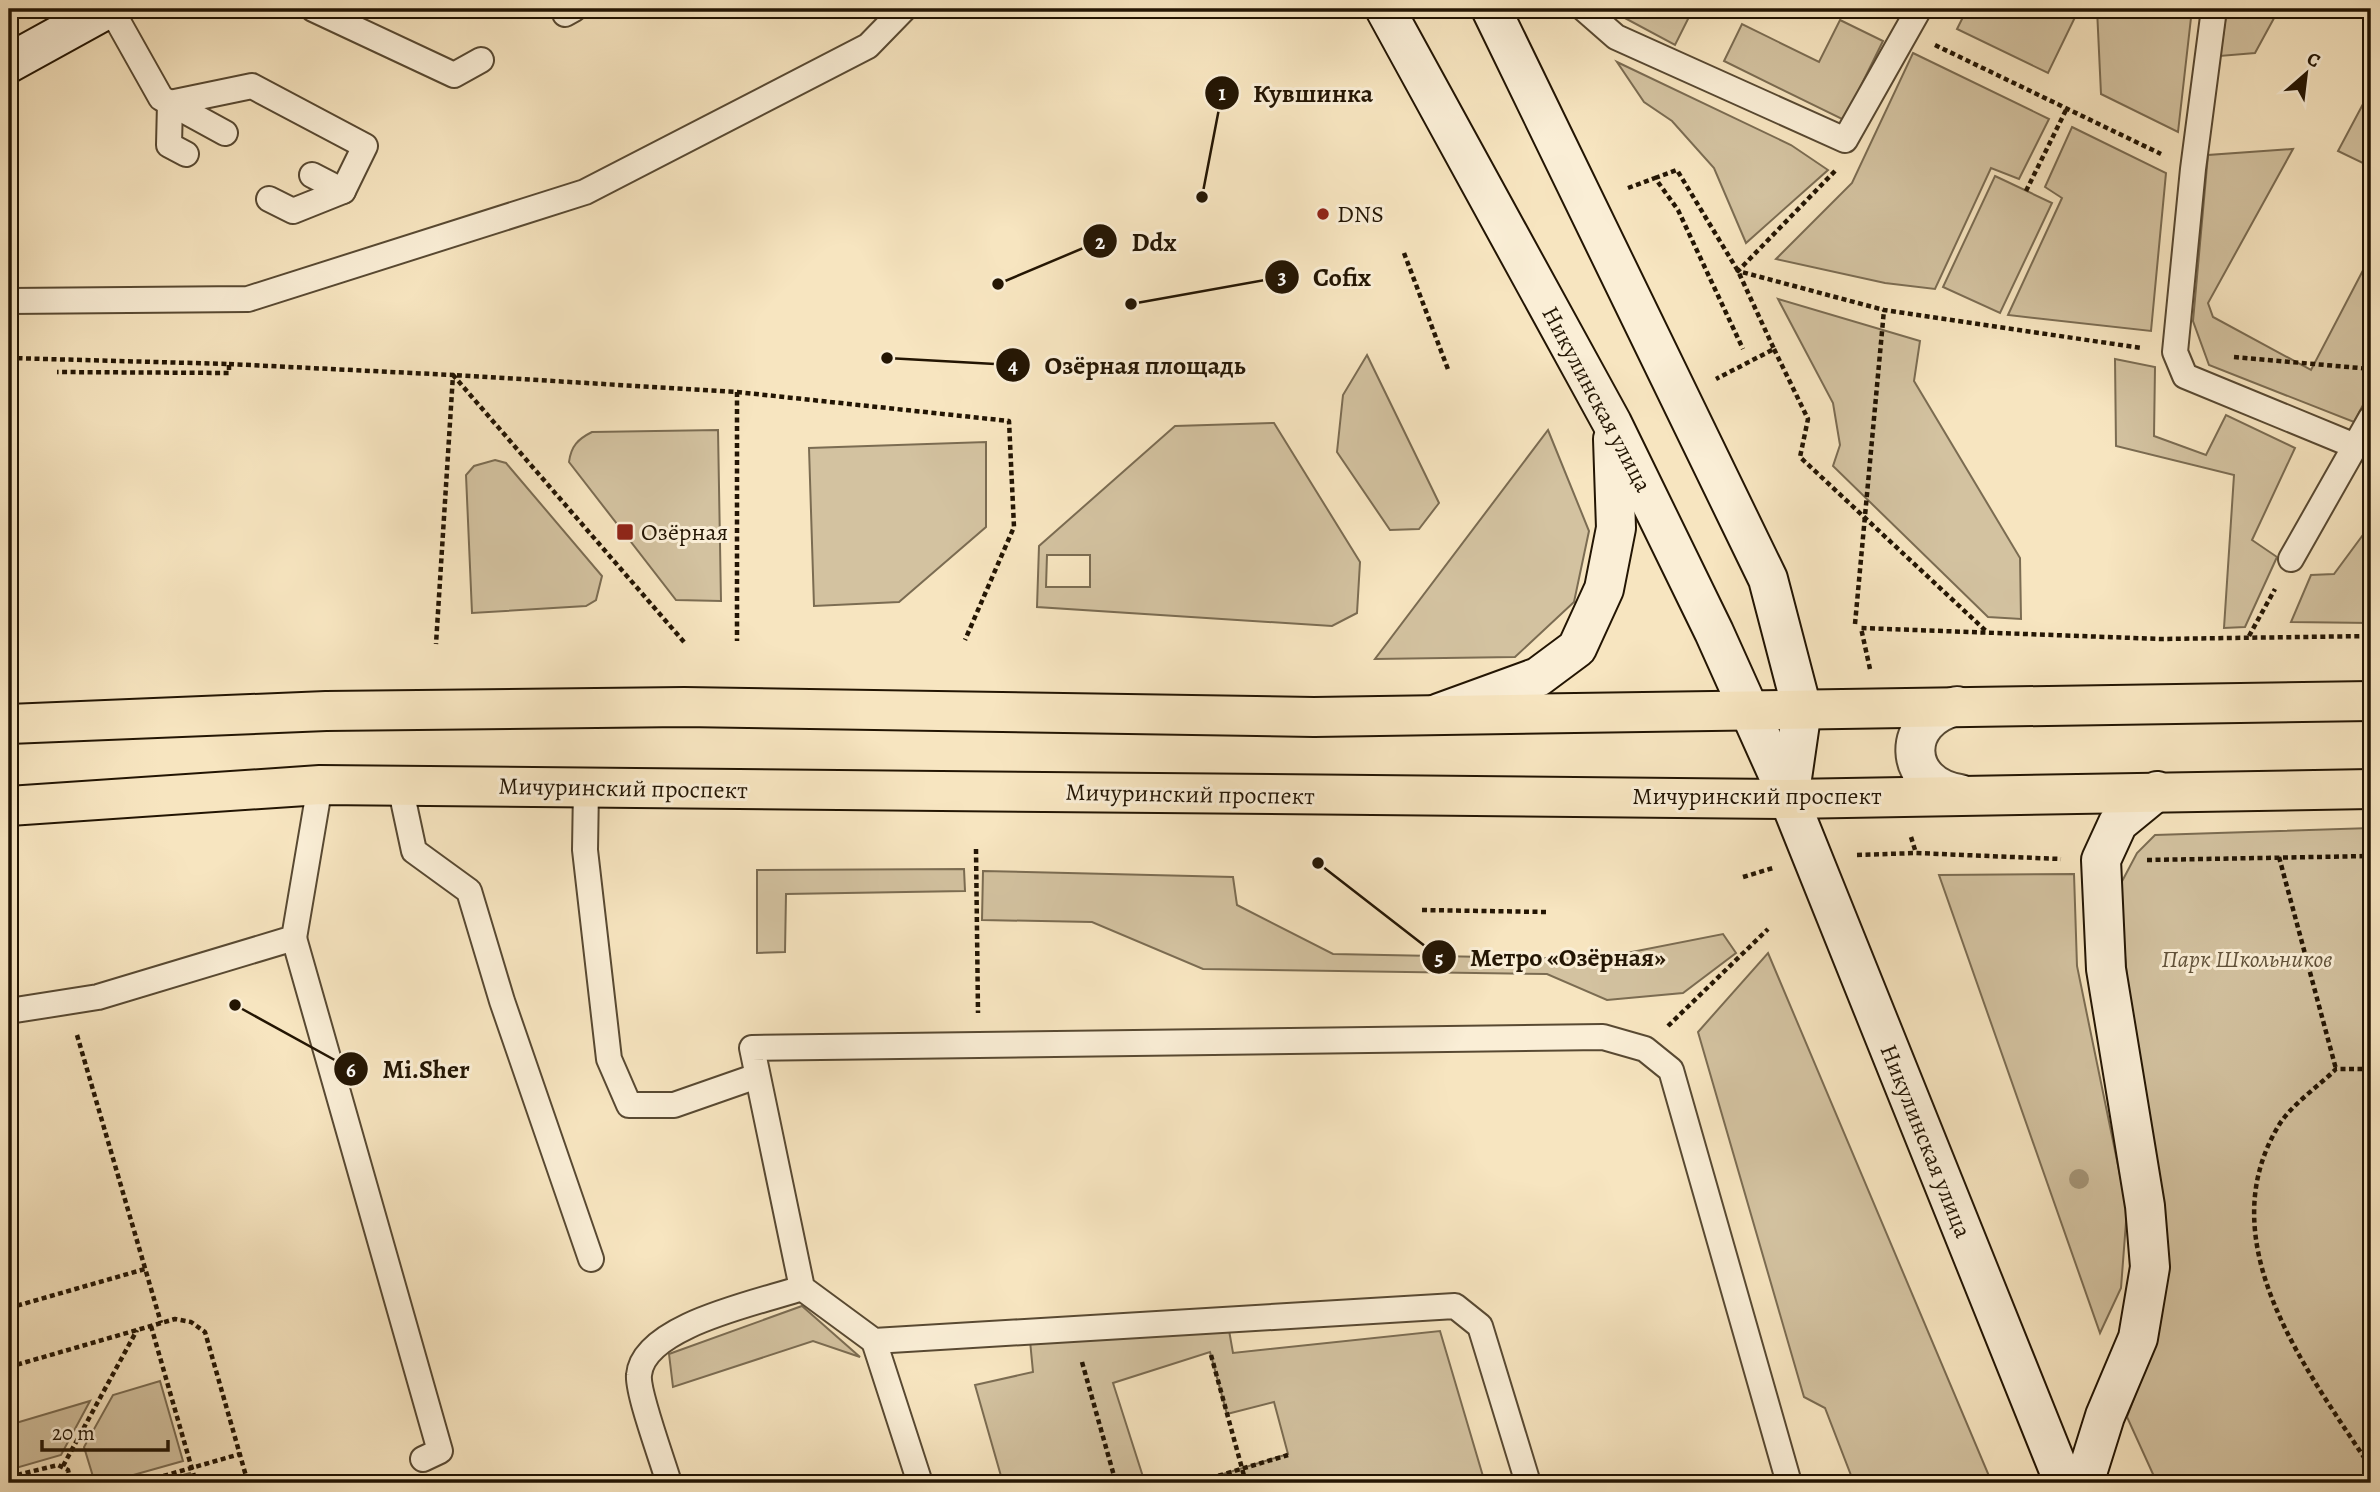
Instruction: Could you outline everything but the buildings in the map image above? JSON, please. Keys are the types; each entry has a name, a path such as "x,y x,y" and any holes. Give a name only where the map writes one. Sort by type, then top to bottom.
{"main road":[{"path":"9,62 109,9"},
{"name":"Никулинская улица","path":"1385,9 1612,423 1714,632 1789,799 2064,1483"},
{"name":"Никулинская улица","path":"1491,9 1768,579 1802,709 1789,799"},
{"path":"1435,715 1538,677 1577,648 1604,589 1616,528 1612,423"},
{"path":"9,724 326,711 684,707 1314,717 2371,701"},
{"path":"1957,706 1940,710 1926,720 1918,734 1914,752 1918,768 1928,782 1943,791 1960,794"},
{"name":"Мичуринский проспект","path":"9,806 320,785 1789,799 2371,789"},
{"path":"2084,1483 2105,1416 2138,1338 2150,1267 2145,1206 2106,969 2101,860 2118,823 2157,791"}],"lane":[{"path":"109,9 161,98 225,133"},
{"path":"313,9 454,75 481,60"},
{"path":"9,301 248,299 585,192 868,46 904,9"},
{"path":"1584,9 1616,37 1845,140 1919,9"},
{"path":"2214,9 2193,169 2175,352 2185,376 2355,446"},
{"path":"170,103 252,86 365,146 343,191 293,211 269,199"},
{"path":"170,103 169,145 186,154"},
{"path":"312,175 343,191"},
{"path":"2291,559 2371,418"},
{"path":"320,785 294,938 440,1451 423,1459"},
{"path":"400,786 414,852 469,891 502,1001 591,1259"},
{"path":"586,788 586,850 609,1059 629,1105 674,1105 757,1076"},
{"path":"9,1011 97,997 294,938"},
{"path":"920,1483 874,1341 802,1289 752,1048 1603,1037 1645,1049 1671,1070 1790,1483"},
{"path":"669,1483 638,1376 646,1351 675,1330 802,1289"},
{"path":"874,1341 1455,1306 1479,1326 1528,1483"}],"path":[{"path":"1906,31 2149,148"},
{"path":"2026,191 2067,108"},
{"path":"1738,271 1834,174 1845,140"},
{"path":"1628,188 1677,170 1738,271 1808,418 1800,457 1987,632"},
{"path":"1655,178 1678,210 1743,349"},
{"path":"1404,253 1449,372"},
{"path":"1738,271 1884,310 2175,352 2371,369"},
{"path":"1855,624 1867,519 1884,310"},
{"path":"1710,382 1774,349"},
{"path":"9,358 453,374 737,392 1010,421 1014,527 965,640"},
{"path":"57,372 229,373 229,364"},
{"path":"453,374 684,642"},
{"path":"436,644 453,374"},
{"path":"737,392 737,641"},
{"path":"2248,637 2291,559"},
{"path":"1861,628 2161,639 2371,636"},
{"path":"976,849 978,1044"},
{"path":"1743,877 1811,856 1916,853 2101,860 2371,856"},
{"path":"2279,857 2336,1069"},
{"path":"1422,910 1546,912"},
{"path":"1645,1049 1768,929"},
{"path":"84,1060 160,1323"},
{"path":"2371,1069 2336,1069 2280,1122 2261,1161 2255,1195 2258,1259 2293,1348 2371,1468"},
{"path":"9,1308 145,1269"},
{"path":"9,1350 11,1366 182,1319 205,1332 248,1483"},
{"path":"1201,1321 1246,1483"},
{"path":"151,1326 196,1483"},
{"path":"1072,1328 1116,1483"},
{"path":"62,1466 138,1330"},
{"path":"139,1483 240,1454"},
{"path":"1194,1483 1288,1455"},
{"path":"9,1477 54,1465 68,1470 71,1483"}],"green space":[{"path":"1608,9 1693,9 1675,45"},
{"path":"1967,9 2079,9 2048,73 1957,29"},
{"path":"2097,9 2192,9 2178,132 2101,94"},
{"path":"2227,9 2279,9 2255,53 2220,56"},
{"path":"1840,20 1883,41 1844,120 1724,61 1742,24 1819,62"},
{"path":"1913,53 2049,119 2019,179 1991,168 1935,289 1885,283 1776,259 1852,183"},
{"path":"1617,62 1791,145 1828,170 1746,243 1714,168 1672,121 1644,102"},
{"path":"2371,89 2371,167 2338,151"},
{"path":"2072,127 2166,173 2151,331 2008,315 2062,198 2045,187"},
{"path":"2293,149 2208,303 2213,317 2311,370 2371,255 2371,390 2354,422 2209,365 2193,321 2208,155"},
{"path":"1995,176 2052,203 2000,313 1943,287"},
{"path":"1778,299 1920,341 1914,381 2020,558 2021,619 1988,617 1833,466 1840,445 1833,403"},
{"path":"1367,355 1439,503 1419,529 1390,530 1337,452 1343,395"},
{"path":"2115,359 2155,367 2154,436 2206,455 2226,415 2295,448 2252,540 2277,557 2245,627 2224,628 2234,475 2116,446"},
{"path":"1274,423 1360,562 1357,613 1332,626 1037,607 1039,546 1175,426","holes":["1047,555 1090,555 1090,587 1046,587"]},
{"path":"718,430 721,601 676,600 569,462 570,456 576,444 592,432"},
{"path":"1548,430 1589,531 1574,602 1515,657 1375,659"},
{"path":"986,442 986,527 899,602 814,606 809,448"},
{"path":"495,460 506,463 602,576 596,600 586,606 472,613 466,475 474,466"},
{"path":"2371,524 2371,623 2291,622 2311,575 2334,574"},
{"name":"Парк Школьников","path":"2371,828 2371,1483 2157,1483 2127,1417 2158,1334 2119,887 2137,853 2155,835"},
{"path":"964,869 965,891 786,894 785,952 757,953 757,870"},
{"path":"983,871 1233,877 1237,905 1333,954 1596,959 1723,934 1736,953 1683,993 1607,1000 1547,974 1203,969 1092,922 982,920"},
{"path":"2074,874 2077,966 2127,1209 2121,1288 2100,1333 1939,875"},
{"path":"1768,953 1992,1483 1854,1483 1825,1408 1804,1397 1698,1032"},
{"path":"802,1306 860,1357 813,1341 673,1387 669,1354"},
{"path":"1227,1319 1233,1353 1440,1331 1485,1483 1194,1483 1288,1454 1274,1402 1227,1414 1210,1352 1113,1383 1145,1483 1003,1483 975,1385 1033,1372 1029,1330"},
{"path":"160,1381 183,1461 105,1483 95,1483 84,1447 113,1395"},
{"path":"90,1401 61,1455 9,1470 9,1425"},
{"path":"190,1473 193,1483 155,1483"}],"place":[{"name":"Кувшинка","path":"1202,197"},
{"name":"DNS","path":"1323,214"},
{"name":"Ddx","path":"998,284"},
{"name":"Cofix","path":"1131,304"},
{"name":"Озёрная площадь","path":"887,358"},
{"name":"Озёрная","path":"625,532"},
{"name":"Метро «Озёрная»","path":"1318,863"},
{"name":"Mi.Sher","path":"235,1005"}]}
